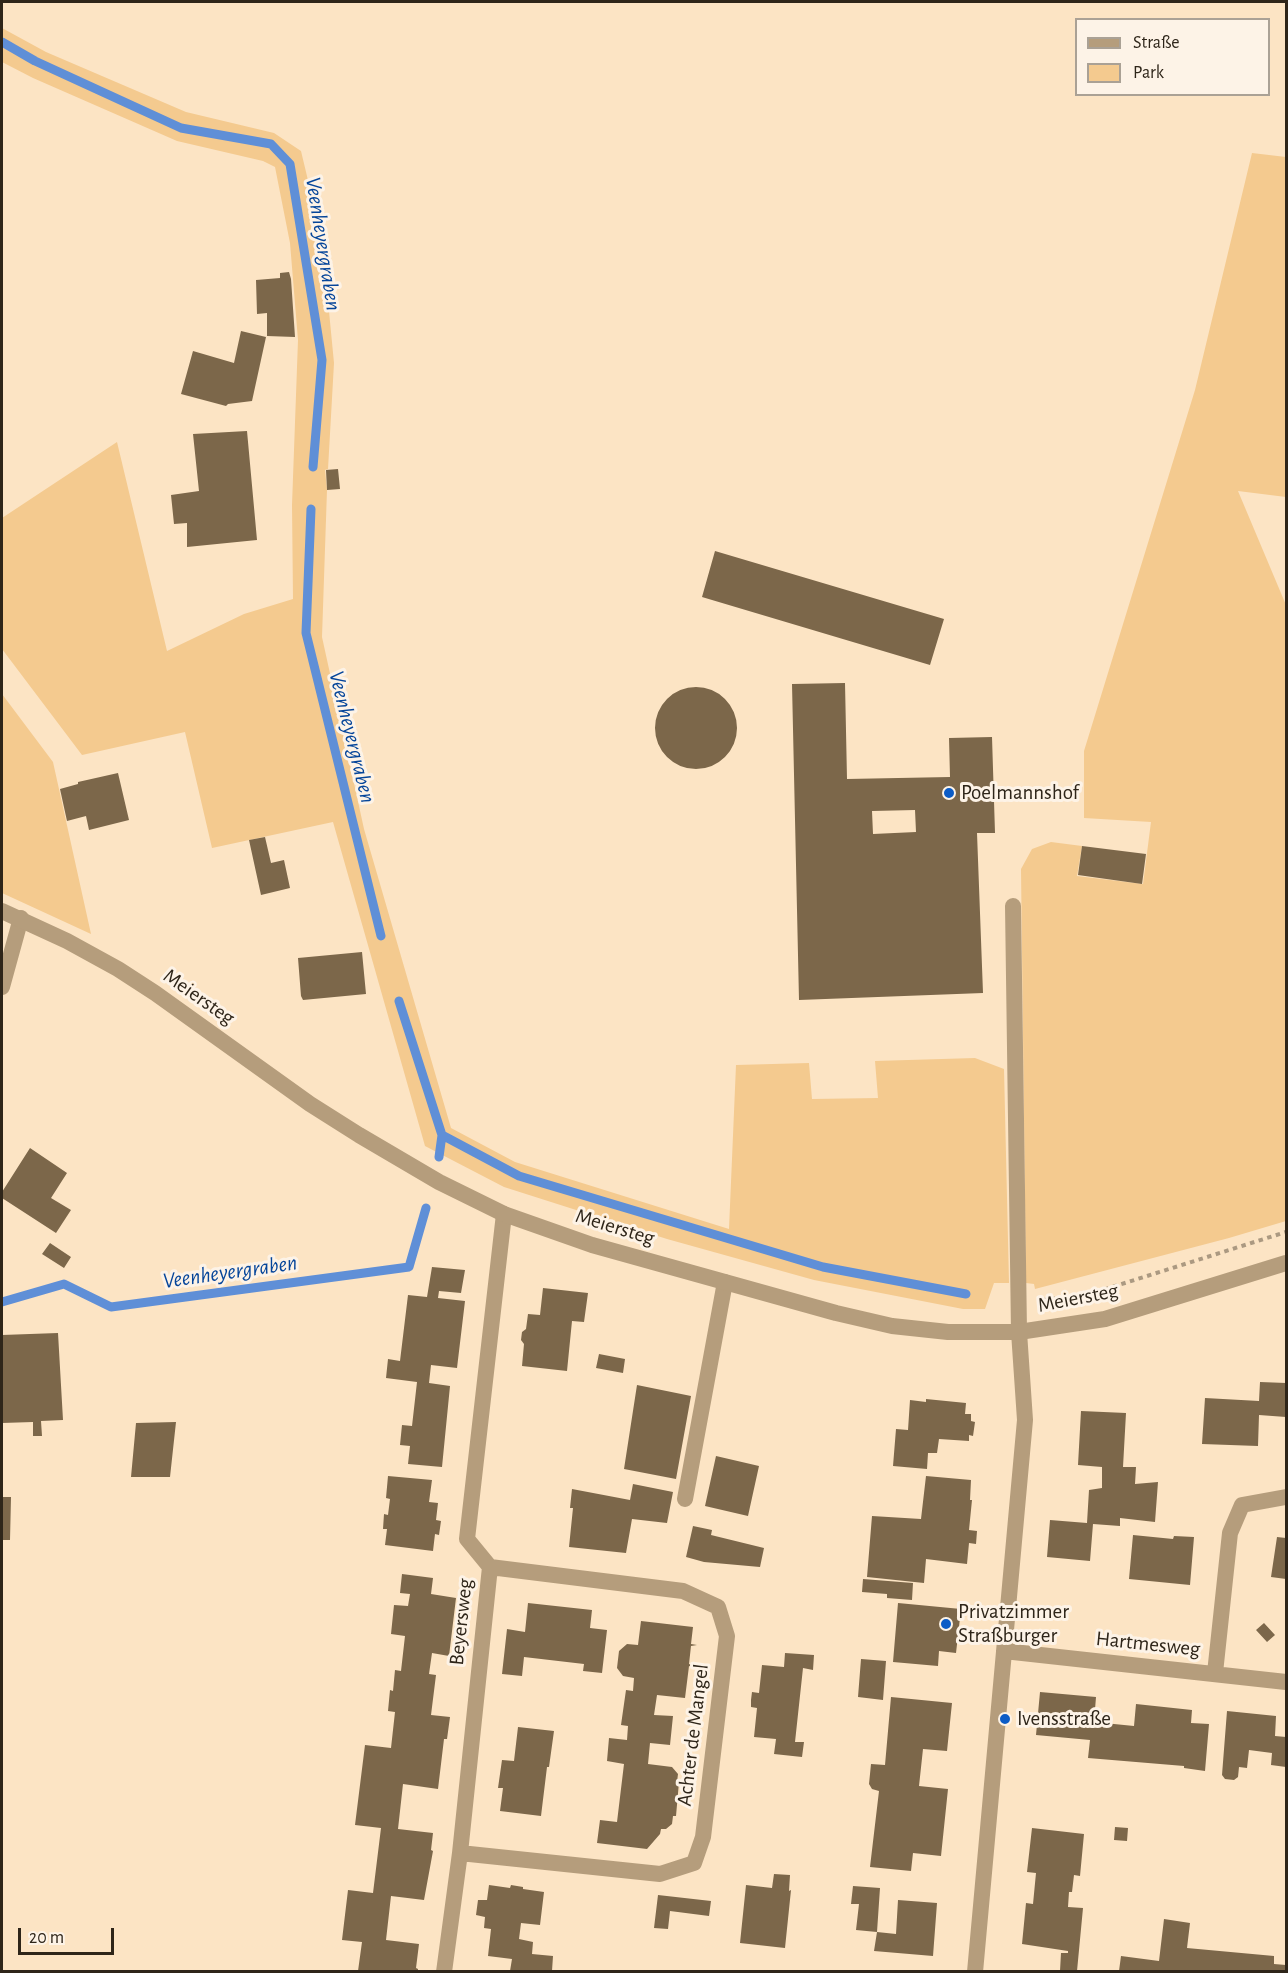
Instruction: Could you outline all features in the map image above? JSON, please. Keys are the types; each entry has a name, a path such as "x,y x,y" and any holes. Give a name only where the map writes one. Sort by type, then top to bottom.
{"street":[{"path":"975,1971 1025,1420 1019,1332 1013,906"},
{"name":"Meiersteg","path":"2,911 21,918 118,969 156,993 310,1104 439,1182 504,1214 592,1245 725,1282 892,1326 948,1332 1019,1332 1105,1319 1287,1263"},
{"path":"2,987 21,918"},
{"name":"Beyersweg","path":"444,1971 460,1853 490,1567 467,1539 504,1214"},
{"path":"685,1499 725,1282"},
{"path":"1215,1673 1230,1533 1242,1505 1287,1497"},
{"name":"Achter de Mangel","path":"460,1853 660,1874 694,1863 703,1837 727,1636 718,1607 683,1591 490,1567"},
{"name":"Hartmesweg","path":"1004,1651 1287,1682"}],"path":[{"path":"1086,1295 1287,1232"},
{"path":"1019,1332 1040,1300 1074,1296"}],"green space":[{"path":"2,28 46,52 186,112 274,133 301,151 322,239 334,363 328,469 325,470 327,490 322,637 364,829 451,1128 515,1162 729,1229 736,1065 809,1063 812,1099 878,1098 875,1061 975,1058 1004,1069 1009,1283 994,1283 985,1309 963,1309 814,1280 667,1239 504,1187 425,1146 333,822 212,848 185,732 82,755 2,649 2,518 117,442 167,651 244,614 293,599 292,505 298,340 290,243 275,167 263,161 177,141 33,78 2,62"},
{"path":"1252,153 1286,157 1286,497 1238,491 1286,605 1286,1221 1035,1289 1034,1284 1026,1283 1021,869 1032,849 1051,842 1082,846 1077,876 1143,884 1151,822 1084,818 1084,751 1195,390"},
{"path":"2,694 53,762 91,934 2,893"}],"building":[{"path":"289,272 295,337 267,336 267,313 257,314 256,280 280,278 280,273"},
{"path":"241,331 266,337 252,401 226,406 181,394 193,351 234,363"},
{"path":"247,431 257,540 187,547 187,523 174,524 171,495 199,491 193,434"},
{"path":"338,469 340,489 327,490 326,470"},
{"path":"715,551 944,619 930,665 702,597"},
{"path":"845,683 847,779 950,777 949,738 992,737 995,833 977,833 983,993 799,1000 792,684","holes":["915,810 916,832 873,834 872,811"]},
{"path":"696,687 712,690 725,699 734,712 737,728 734,744 725,757 712,766 696,769 680,766 667,757 658,744 655,728 658,712 667,699 680,690"},
{"path":"118,773 129,820 89,830 86,816 67,821 60,789 78,784 78,782"},
{"path":"265,837 271,863 284,860 290,888 261,895 249,840"},
{"path":"1082,846 1146,854 1142,884 1078,875"},
{"path":"362,952 366,994 303,1000 298,958"},
{"path":"30,1148 67,1173 51,1198 71,1210 56,1233 2,1198 2,1192"},
{"path":"50,1243 71,1257 64,1268 42,1254"},
{"path":"432,1267 465,1270 461,1293 439,1291 438,1298 465,1301 457,1368 431,1365 429,1383 450,1386 442,1467 408,1464 410,1446 400,1445 402,1425 412,1426 417,1382 386,1378 388,1359 400,1361 408,1295 427,1297"},
{"path":"543,1288 588,1293 584,1322 572,1321 567,1371 522,1366 524,1344 521,1340 522,1332 526,1329 528,1314 540,1315"},
{"path":"58,1333 63,1420 41,1421 42,1436 33,1436 33,1422 2,1423 2,1335"},
{"path":"599,1354 625,1359 623,1373 596,1368"},
{"path":"1260,1382 1286,1383 1286,1417 1259,1415 1258,1446 1202,1444 1205,1398 1259,1401"},
{"path":"637,1385 691,1396 676,1479 624,1469"},
{"path":"926,1399 966,1403 965,1414 971,1414 971,1421 975,1422 973,1436 969,1435 969,1441 939,1439 937,1453 928,1453 927,1469 893,1466 896,1429 908,1430 910,1400 926,1402"},
{"path":"1081,1411 1126,1413 1123,1467 1136,1467 1135,1484 1158,1482 1155,1522 1120,1518 1120,1526 1093,1524 1090,1561 1047,1557 1050,1520 1087,1523 1089,1490 1102,1488 1102,1467 1078,1465"},
{"path":"176,1422 170,1477 131,1477 136,1423"},
{"path":"716,1456 759,1466 748,1516 705,1506"},
{"path":"388,1476 432,1480 429,1502 438,1503 436,1520 441,1521 439,1535 435,1534 433,1551 385,1545 387,1529 383,1529 384,1514 388,1515 390,1499 386,1498"},
{"path":"926,1476 971,1480 969,1530 977,1531 976,1544 969,1543 967,1564 926,1559 924,1583 867,1577 872,1516 921,1519"},
{"path":"633,1484 673,1492 667,1523 632,1519 626,1553 569,1547 573,1508 570,1508 572,1489 630,1500"},
{"path":"2,1497 11,1497 10,1540 2,1540"},
{"path":"693,1526 712,1530 711,1535 764,1548 760,1567 704,1562 686,1557"},
{"path":"1133,1535 1173,1539 1174,1536 1194,1537 1190,1585 1129,1579"},
{"path":"1277,1537 1286,1538 1286,1579 1271,1577"},
{"path":"402,1574 433,1578 431,1594 456,1598 449,1656 432,1653 429,1674 436,1675 431,1715 450,1717 447,1739 444,1739 438,1789 403,1784 398,1829 433,1833 431,1850 433,1851 424,1900 391,1896 386,1940 419,1944 416,1968 418,1971 358,1971 362,1942 342,1940 348,1890 373,1893 381,1828 355,1825 365,1745 391,1748 395,1712 388,1711 390,1690 393,1691 395,1670 401,1671 405,1636 391,1634 394,1605 408,1606 410,1594 400,1593"},
{"path":"863,1579 913,1583 912,1600 887,1598 887,1594 862,1592"},
{"path":"528,1603 592,1610 590,1628 607,1630 602,1673 583,1671 584,1664 524,1657 522,1676 502,1674 507,1629 525,1632"},
{"path":"898,1603 961,1609 956,1653 939,1651 938,1666 893,1662"},
{"path":"641,1621 693,1627 691,1644 697,1645 691,1646 689,1664 692,1667 689,1666 685,1698 657,1695 654,1715 673,1716 670,1745 650,1743 648,1764 672,1767 678,1774 677,1782 679,1782 676,1816 673,1816 672,1824 666,1829 661,1829 660,1834 647,1849 597,1843 600,1820 617,1822 624,1764 607,1761 609,1738 627,1740 628,1726 621,1725 626,1690 633,1691 634,1678 623,1676 617,1668 619,1651 627,1644 638,1645"},
{"path":"1264,1623 1275,1635 1267,1642 1256,1630"},
{"path":"785,1653 814,1655 813,1670 803,1668 795,1742 804,1742 802,1757 774,1754 776,1739 754,1737 757,1708 751,1707 752,1692 759,1693 762,1665 784,1667"},
{"path":"861,1659 886,1661 883,1700 858,1697"},
{"path":"1040,1692 1096,1697 1094,1722 1134,1726 1136,1704 1192,1710 1191,1723 1209,1724 1205,1771 1184,1768 1184,1766 1088,1758 1090,1740 1036,1735"},
{"path":"891,1697 952,1703 947,1751 923,1749 919,1786 948,1789 941,1856 913,1853 911,1871 870,1867 879,1791 872,1789 869,1784 871,1764 885,1765"},
{"path":"1227,1711 1276,1716 1275,1736 1286,1737 1286,1767 1271,1765 1272,1753 1249,1750 1247,1768 1239,1767 1238,1777 1234,1780 1225,1779 1222,1775"},
{"path":"518,1727 554,1731 541,1816 500,1811 503,1788 498,1788 502,1760 514,1761"},
{"path":"1115,1827 1128,1828 1127,1841 1114,1840"},
{"path":"1032,1828 1084,1834 1080,1876 1074,1875 1068,1907 1083,1908 1077,1971 1060,1971 1061,1953 1068,1953 1068,1951 1022,1944 1026,1903 1033,1904 1036,1873 1027,1872"},
{"path":"774,1874 790,1875 789,1891 791,1890 785,1948 740,1943 746,1885 772,1888"},
{"path":"489,1885 510,1888 511,1885 544,1892 540,1925 521,1923 519,1939 533,1942 532,1954 553,1956 552,1971 510,1971 512,1959 488,1956 491,1929 484,1928 485,1917 476,1915 478,1900 487,1900"},
{"path":"853,1886 880,1888 877,1932 856,1930 859,1904 851,1904"},
{"path":"658,1895 711,1901 709,1916 670,1911 668,1929 654,1928"},
{"path":"898,1900 937,1903 933,1956 874,1951 877,1932 896,1934"},
{"path":"1164,1919 1190,1923 1187,1948 1274,1956 1274,1964 1286,1965 1286,1971 1119,1971 1121,1956 1159,1961"}],"waterway":[{"name":"Veenheyergraben","path":"2,42 35,61 181,128 271,144 290,164 322,360 313,467"},
{"name":"Veenheyergraben","path":"311,509 306,633 381,936"},
{"name":"Veenheyergraben","path":"399,1001 442,1135 439,1157"},
{"path":"442,1135 519,1176 823,1267 966,1294"},
{"name":"Veenheyergraben","path":"2,1302 64,1284 111,1307 409,1267 426,1208"}],"place":[{"name":"Poelmannshof","path":"949,793"},
{"name":"Privatzimmer Straßburger","path":"946,1624"},
{"name":"Ivensstraße","path":"1005,1719"}]}
